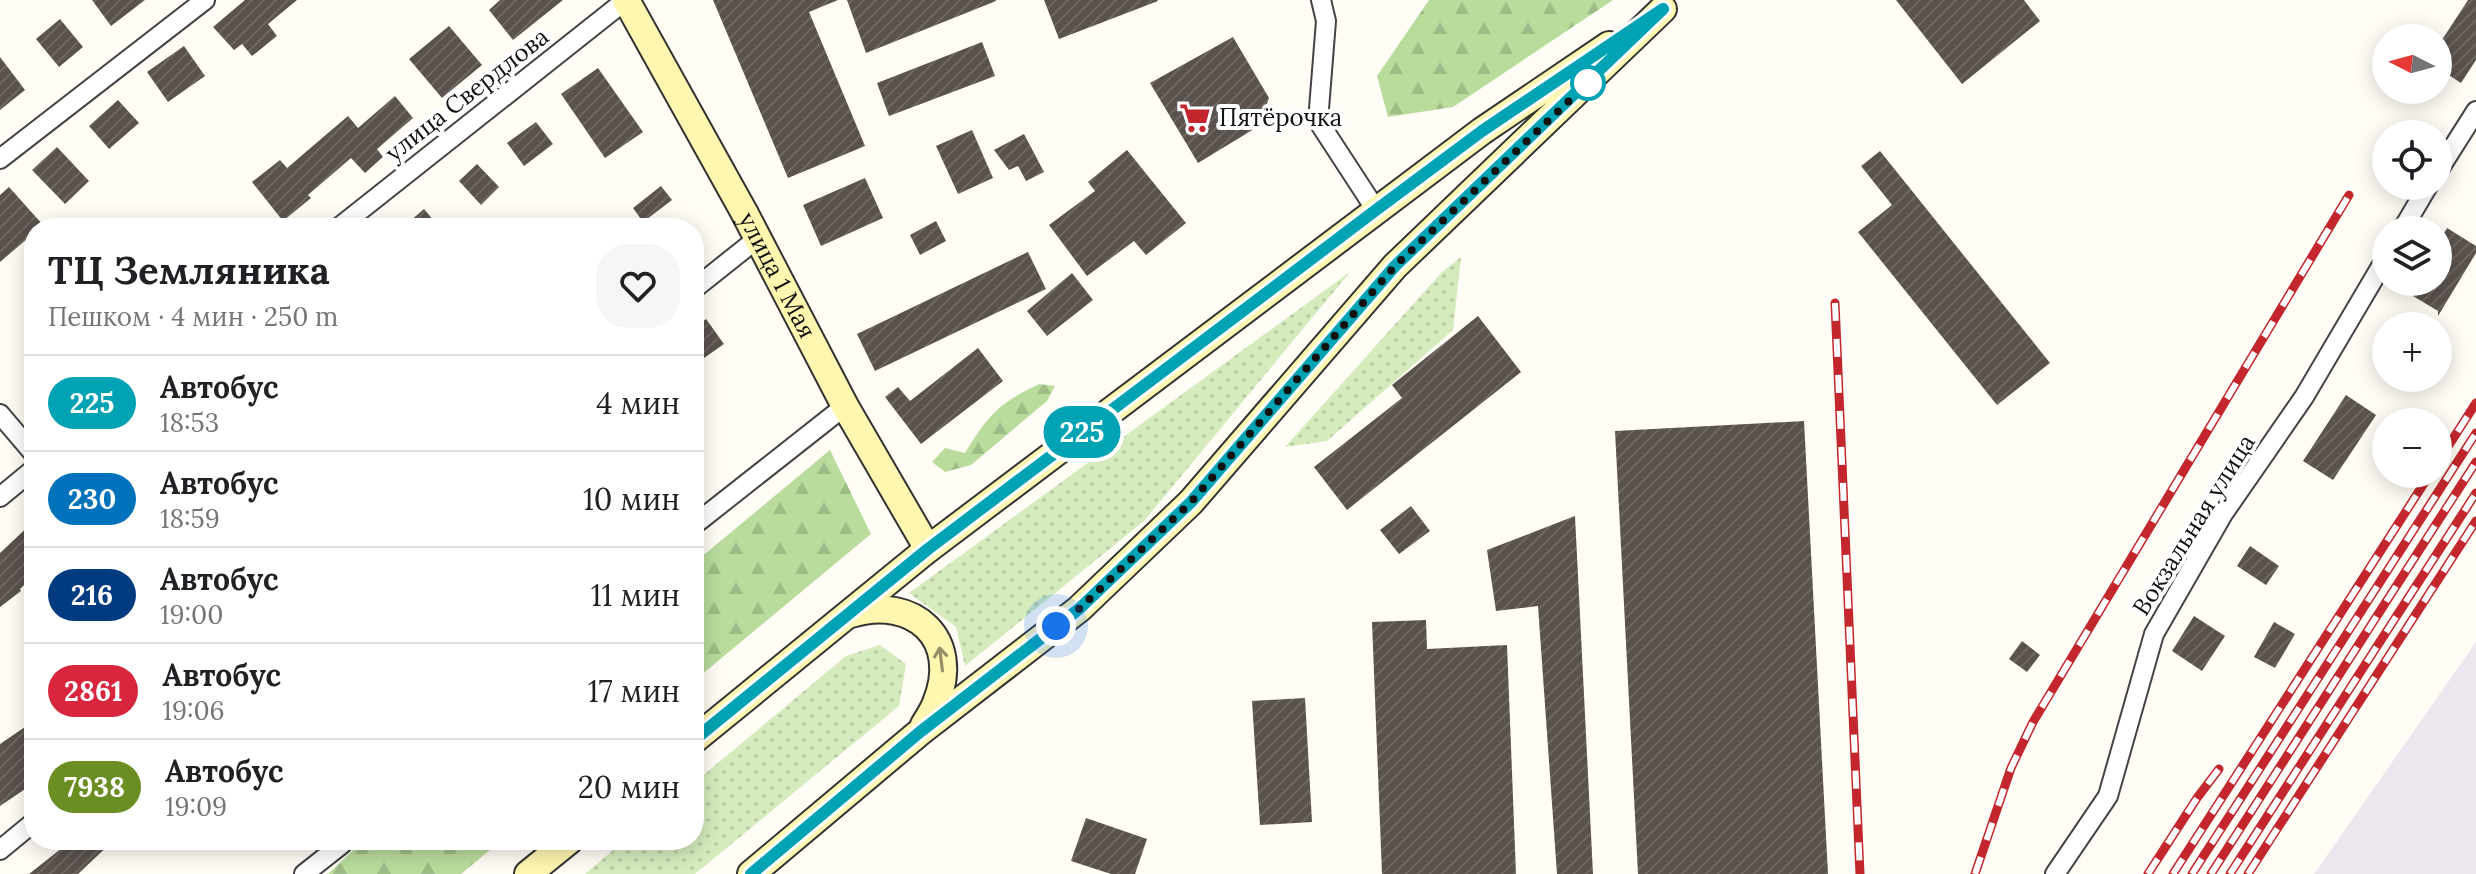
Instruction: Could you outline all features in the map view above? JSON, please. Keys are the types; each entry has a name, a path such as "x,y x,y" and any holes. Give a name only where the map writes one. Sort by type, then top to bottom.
{"main road":[{"name":"улица 1 Мая","path":"626,0 758,238 845,406 928,549"},
{"path":"704,732 928,549 1376,210 1482,131 1669,4"},
{"path":"751,874 920,732 1079,609 1191,502 1395,266 1669,4"},
{"path":"846,616 870,609 890,609 912,614 931,630 942,650 943,677 936,703 920,732"},
{"path":"528,874 558,850"}],"street":[{"path":"0,159 205,0"},
{"name":"улица Свердлова","path":"351,218 626,0"},
{"path":"1321,0 1326,21 1318,121 1376,210"},
{"path":"2452,149 2476,111"},
{"path":"704,281 758,238"},
{"name":"Вокзальная улица","path":"2055,874 2108,796 2154,634 2223,514 2304,397 2372,282"},
{"path":"704,517 845,406"},
{"path":"0,414 24,442"},
{"path":"0,497 24,477"},
{"path":"0,850 24,830"},
{"path":"304,874 334,850"}],"shaded area":[{"path":"2476,642 2476,874 2314,874"}],"green space":[{"path":"1429,0 1613,0 1453,107 1388,117 1377,76"},
{"path":"1461,257 1453,330 1327,441 1285,447 1442,272"},
{"path":"1350,272 1144,521 965,666 956,627 909,593"},
{"path":"1039,384 1055,386 1047,401 971,465 945,472 932,462 945,448 965,453 996,411"},
{"path":"830,450 871,534 704,673 704,555"},
{"path":"880,645 906,664 899,706 695,874 585,874 613,850 704,850 704,775 846,656"},
{"path":"353,850 490,850 461,874 328,874"}],"building":[{"path":"92,0 145,0 111,26"},
{"path":"245,0 297,0 268,24 277,36 252,56 242,44 234,50 213,27"},
{"path":"500,0 563,0 513,40 489,10"},
{"path":"713,0 838,0 809,12 865,146 788,178"},
{"path":"847,0 996,0 996,1 866,53"},
{"path":"1044,0 1157,0 1158,1 1059,39"},
{"path":"1896,0 2024,0 2040,21 1962,84"},
{"path":"2468,0 2476,0 2476,60 2461,83 2452,77 2452,25"},
{"path":"60,19 83,47 59,67 36,39"},
{"path":"449,26 482,65 442,98 409,59"},
{"path":"1233,37 1269,98 1259,126 1198,163 1150,83"},
{"path":"982,42 995,76 889,116 877,83"},
{"path":"184,46 205,76 168,102 147,72"},
{"path":"0,57 25,90 0,110"},
{"path":"598,68 643,132 605,158 561,94"},
{"path":"395,96 413,118 377,149 383,157 365,173 351,158 287,218 281,218 252,182 280,160 287,168 348,116 358,128"},
{"path":"118,100 139,123 109,149 89,126"},
{"path":"536,122 553,144 524,166 507,143"},
{"path":"972,130 993,178 958,194 936,146"},
{"path":"1024,134 1044,172 1026,181 1018,166 1009,170 994,150"},
{"path":"57,147 89,181 65,204 32,170"},
{"path":"1127,150 1186,223 1146,255 1134,241 1087,276 1049,225 1095,191 1088,182"},
{"path":"1880,151 2050,363 1997,405 1858,232 1892,205 1861,166"},
{"path":"477,164 499,187 481,205 459,181"},
{"path":"865,178 883,218 821,246 803,205"},
{"path":"661,186 672,200 648,218 640,218 633,208"},
{"path":"9,187 37,218 24,218 24,242 0,262 0,195"},
{"path":"424,209 432,218 414,218"},
{"path":"936,221 946,241 920,255 910,235"},
{"path":"2452,231 2476,246 2476,253 2452,293"},
{"path":"1028,252 1046,289 875,371 857,334"},
{"path":"1072,273 1093,300 1047,336 1027,311"},
{"path":"2413,296 2450,296 2440,312"},
{"path":"1478,316 1521,372 1347,510 1314,467 1402,398 1392,385"},
{"path":"706,319 724,344 704,358"},
{"path":"978,348 1003,381 921,444 885,397 898,387 910,401"},
{"path":"2346,395 2372,412 2372,421 2333,480 2303,461"},
{"path":"1804,421 1828,874 1638,874 1615,431"},
{"path":"1411,506 1430,531 1399,554 1380,530"},
{"path":"1575,516 1593,874 1557,874 1538,606 1496,611 1487,550"},
{"path":"24,530 24,585 0,607 0,553"},
{"path":"2250,546 2279,566 2266,585 2237,566"},
{"path":"2194,616 2225,636 2202,671 2172,651"},
{"path":"1426,620 1427,649 1507,645 1516,874 1382,874 1372,622"},
{"path":"2274,622 2295,634 2275,668 2254,657"},
{"path":"2022,641 2040,655 2027,672 2009,659"},
{"path":"1305,698 1312,822 1260,825 1252,701"},
{"path":"24,728 24,790 0,806 0,744"},
{"path":"1086,818 1147,839 1135,874 1111,874 1071,861"},
{"path":"59,850 103,850 78,874 29,874"}],"railway":[{"path":"1975,874 2011,768 2033,722 2349,195"},
{"path":"1835,303 1860,874"},
{"path":"2452,440 2476,403"},
{"path":"2192,874 2476,433"},
{"path":"2211,874 2476,462"},
{"path":"2173,874 2421,488"},
{"path":"2230,874 2476,493"},
{"path":"2248,874 2476,521"},
{"path":"2148,874 2219,769"}],"bus line":[{"name":"225","path":"704,732 928,549 1376,210 1482,131 1663,9 1395,266 1191,502 1079,609 920,732 751,874"}],"place":[{"name":"Пятёрочка","path":"1195,118"}],"route":[{"path":"1056,626 1079,609 1191,502 1395,266 1588,83"}]}
